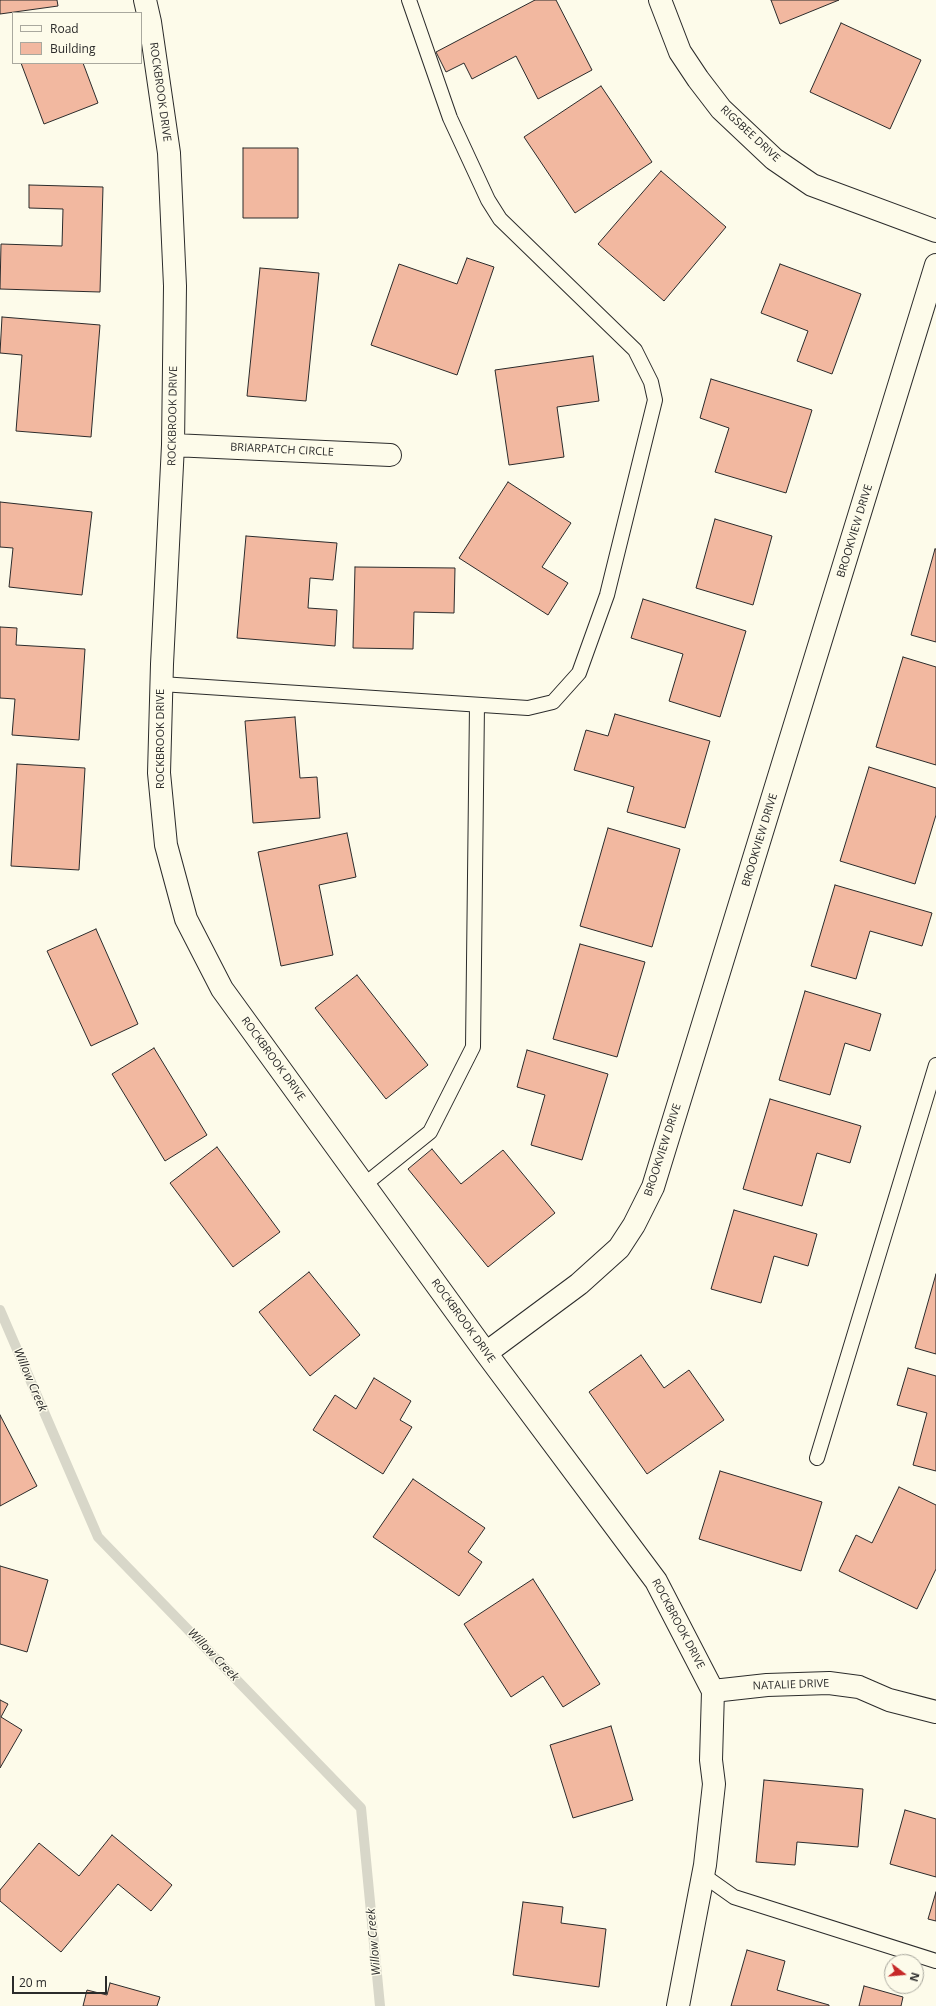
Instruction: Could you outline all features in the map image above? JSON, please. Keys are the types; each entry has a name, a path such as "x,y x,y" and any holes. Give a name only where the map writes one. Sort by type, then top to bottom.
{"street":[{"name":"ROCKBROOK DRIVE","path":"145,0 150,22 169,153 175,286 173,445 161,684 159,773 166,845 186,919 222,988 486,1353 656,1581 713,1690 711,1760 714,1784 704,1875 678,2006"},
{"name":"RIGSBEE DRIVE","path":"660,0 680,52 698,80 721,108 774,159 812,185 936,231"},
{"name":"BROOKVIEW DRIVE","path":"486,1353 579,1284 619,1248 634,1225 653,1187 936,265"},
{"name":"BRIARPATCH CIRCLE","path":"173,445 390,455"},
{"name":"NATALIE DRIVE","path":"713,1690 767,1685 829,1683 859,1687 889,1700 936,1712"}],"lane":[{"path":"161,684 528,708 553,702 579,673 607,595 655,400 651,382 635,350 500,219 488,200 450,118 409,0"},
{"path":"364,1185 430,1132 473,1047 477,705"},
{"path":"816,1458 936,1065"},
{"path":"704,1875 734,1897 936,1960"}],"building":[{"path":"0,0 57,0 58,6 0,14"},
{"path":"535,0 556,0 592,70 538,99 516,56 472,79 464,63 446,72 436,52"},
{"path":"771,0 839,0 780,24"},
{"path":"841,23 921,60 890,129 810,92"},
{"path":"21,64 83,64 98,103 44,124"},
{"path":"601,86 652,162 575,213 524,137"},
{"path":"243,148 298,148 298,218 243,218"},
{"path":"661,171 726,227 664,301 598,244"},
{"path":"29,185 103,187 100,292 0,289 1,244 62,246 63,209 29,208"},
{"path":"467,258 494,267 457,375 371,345 399,264 457,284"},
{"path":"780,264 861,294 832,374 797,361 808,331 761,313"},
{"path":"260,268 319,273 306,401 247,396"},
{"path":"2,317 100,325 91,437 16,431 22,355 0,353"},
{"path":"593,356 599,401 557,407 564,457 509,465 495,370"},
{"path":"711,379 812,410 786,493 715,472 729,428 700,418"},
{"path":"508,482 571,523 542,567 568,583 548,615 459,558"},
{"path":"0,502 92,512 82,595 9,587 13,548 0,547"},
{"path":"715,519 772,536 753,605 696,588"},
{"path":"246,536 337,543 333,580 310,578 308,608 337,610 335,646 237,638"},
{"path":"936,549 936,642 911,635"},
{"path":"355,567 455,568 454,613 414,612 413,649 353,648"},
{"path":"643,599 746,631 720,717 669,701 683,654 631,638"},
{"path":"0,627 17,628 16,645 85,649 79,740 12,735 15,699 0,698"},
{"path":"903,657 936,667 936,765 876,747"},
{"path":"615,714 710,741 685,828 627,812 634,787 574,770 586,730 608,736"},
{"path":"295,717 300,778 317,777 320,818 253,823 245,721"},
{"path":"17,764 85,768 79,870 11,866"},
{"path":"869,767 936,788 936,815 915,884 840,861"},
{"path":"608,828 680,849 652,947 580,926"},
{"path":"347,833 356,877 319,885 333,955 281,966 258,852"},
{"path":"835,885 932,913 922,946 870,931 856,979 811,966"},
{"path":"96,929 138,1024 91,1046 47,951"},
{"path":"580,944 645,962 617,1057 553,1039"},
{"path":"357,975 428,1065 386,1099 315,1008"},
{"path":"805,991 881,1014 870,1051 845,1043 830,1095 779,1080"},
{"path":"154,1048 207,1135 165,1161 112,1074"},
{"path":"527,1050 608,1074 582,1160 531,1145 545,1095 517,1087"},
{"path":"770,1099 861,1126 850,1163 817,1153 802,1206 743,1189"},
{"path":"217,1147 280,1232 233,1267 170,1183"},
{"path":"432,1149 461,1184 503,1150 555,1213 488,1267 408,1169"},
{"path":"734,1210 817,1234 808,1266 774,1256 761,1303 711,1289"},
{"path":"309,1272 360,1335 310,1376 259,1312"},
{"path":"936,1274 936,1354 915,1348"},
{"path":"641,1355 664,1388 689,1370 724,1420 647,1474 589,1392"},
{"path":"908,1368 936,1376 936,1471 913,1465 927,1413 897,1405"},
{"path":"374,1378 411,1401 400,1420 412,1427 383,1474 313,1430 335,1395 356,1409"},
{"path":"0,1415 37,1486 0,1506"},
{"path":"720,1471 822,1502 801,1571 699,1539"},
{"path":"413,1479 485,1528 468,1552 482,1562 459,1596 373,1537"},
{"path":"899,1487 936,1505 936,1569 917,1609 839,1571 856,1535 872,1543"},
{"path":"0,1566 48,1580 27,1652 0,1644"},
{"path":"533,1579 600,1684 563,1707 543,1676 511,1697 464,1624"},
{"path":"0,1700 8,1704 1,1717 22,1730 0,1768"},
{"path":"611,1726 633,1800 573,1818 550,1745"},
{"path":"764,1780 863,1789 858,1847 797,1842 795,1865 756,1862"},
{"path":"905,1810 936,1819 936,1877 890,1864"},
{"path":"112,1835 172,1885 151,1911 118,1884 61,1952 0,1901 0,1890 39,1843 79,1876"},
{"path":"936,1892 936,1921 928,1919"},
{"path":"523,1902 563,1907 561,1923 606,1929 599,1987 513,1975"},
{"path":"747,1950 785,1961 777,1990 829,2006 731,2006"},
{"path":"110,1983 160,1997 157,2006 83,2006 87,1990 107,1995"},
{"path":"864,1986 884,1992 884,1994 892,1994 903,1997 901,2006 859,2006"}],"waterway":[{"name":"Willow Creek","path":"0,1310 98,1537 361,1808 380,2006"}]}
